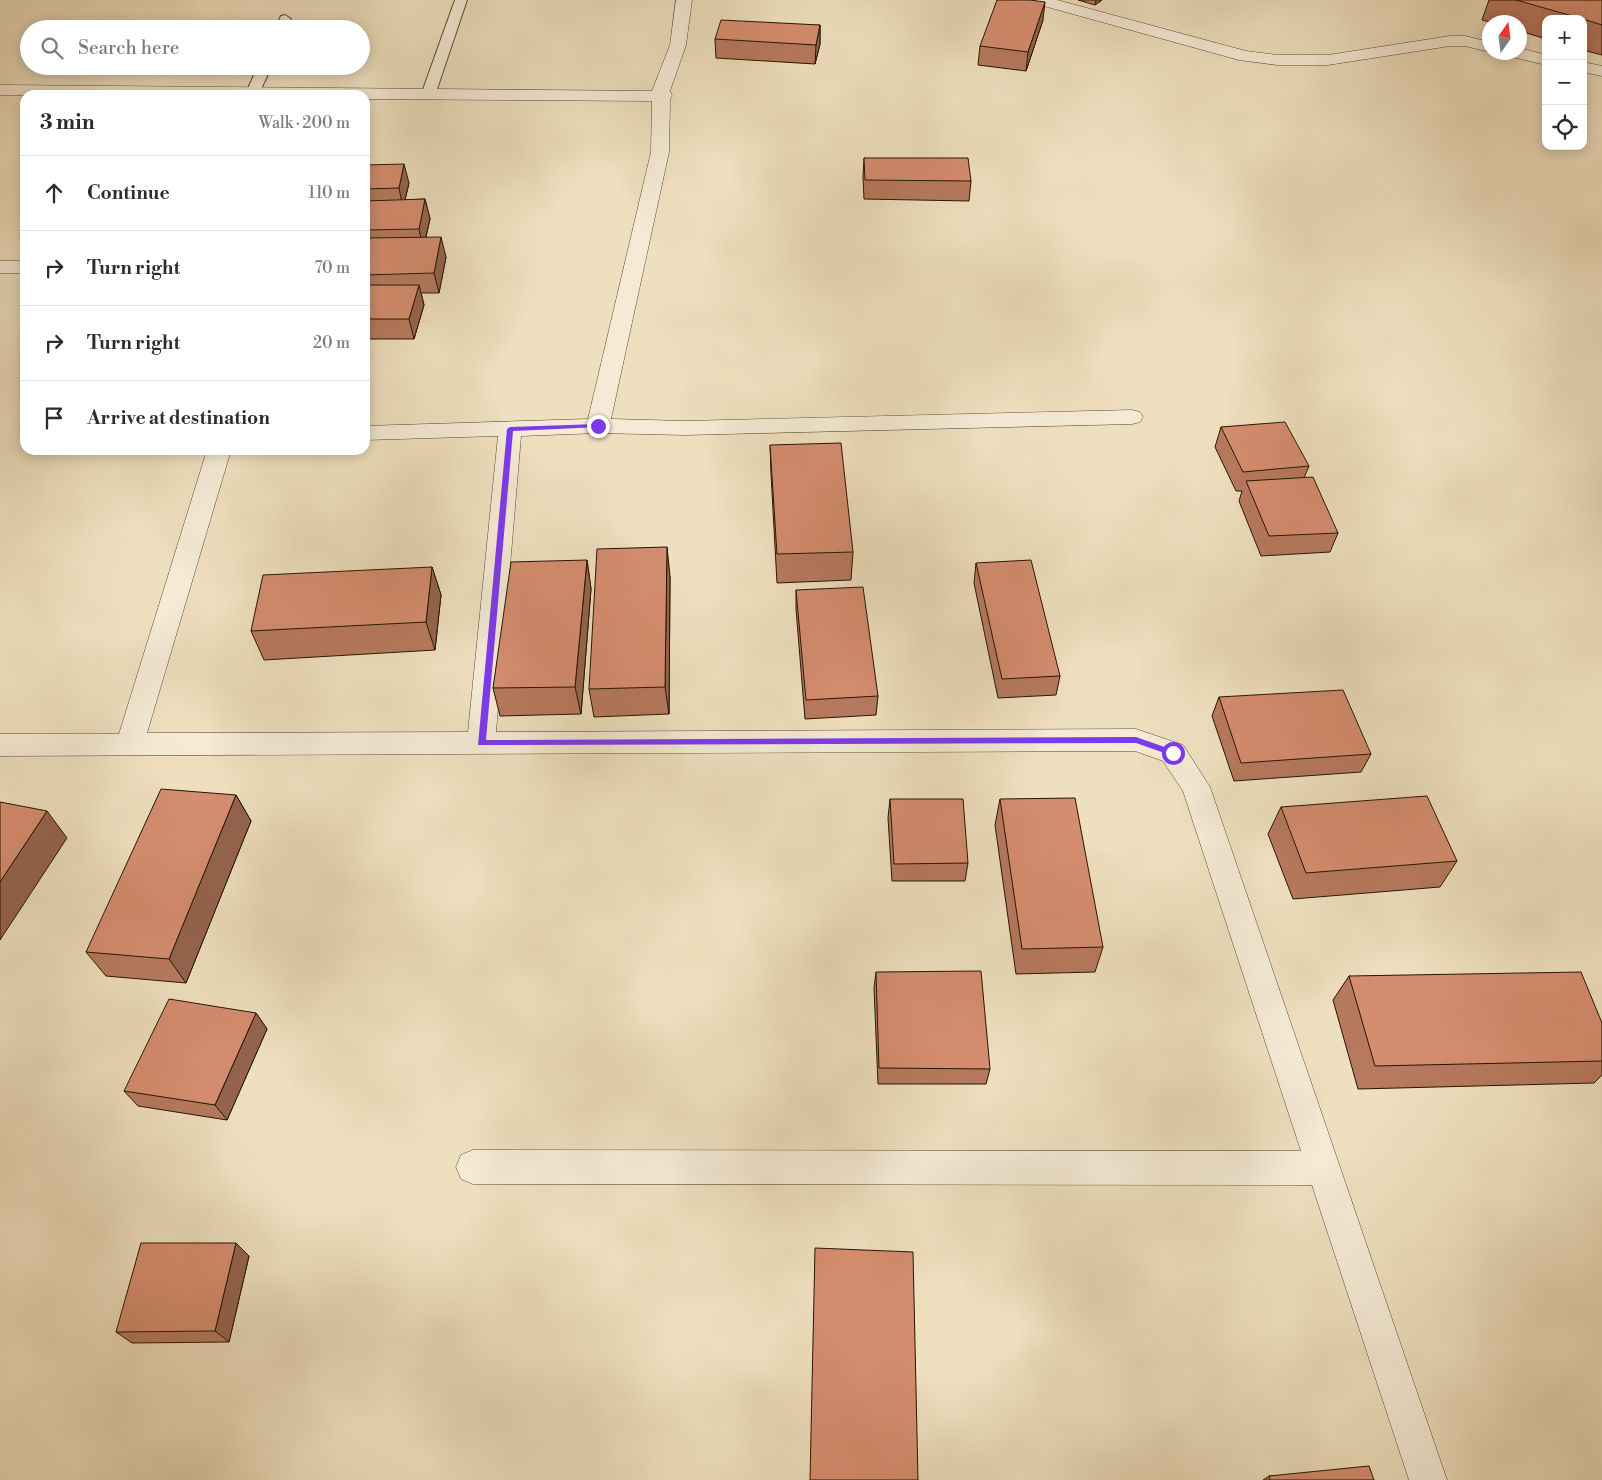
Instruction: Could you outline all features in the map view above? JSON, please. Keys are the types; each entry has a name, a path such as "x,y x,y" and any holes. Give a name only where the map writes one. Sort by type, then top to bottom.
{"street":[{"path":"598,426 660,152 662,83 678,45 684,0"},
{"path":"1039,0 1245,56 1277,60 1328,60 1450,41 1465,41 1482,45"},
{"path":"1527,55 1542,59"},
{"path":"1587,68 1602,71"},
{"path":"0,90 20,90"},
{"path":"370,95 663,96"},
{"path":"0,267 20,267"},
{"path":"370,433 598,426 685,428 1132,417"},
{"path":"481,743 510,429"},
{"path":"130,744 217,455"},
{"path":"0,746 1136,740 1173,753 1196,787 1428,1480"},
{"path":"473,1167 1323,1168"}],"lane":[{"path":"428,95 461,0"},
{"path":"254,90 261,75"}],"building":[{"path":"997,0 1045,2 1028,52 980,46"},
{"path":"1516,0 1602,0 1602,25 1587,20 1587,15 1569,15"},
{"path":"721,20 820,25 816,45 715,39"},
{"path":"864,158 968,158 971,181 865,180"},
{"path":"404,164 399,188 370,189 370,165"},
{"path":"425,199 419,229 370,230 370,201"},
{"path":"441,237 434,273 370,275 370,238"},
{"path":"370,285 419,285 409,319 370,319"},
{"path":"1285,422 1309,466 1243,472 1221,427"},
{"path":"841,443 853,552 777,554 770,445"},
{"path":"1313,477 1338,533 1269,536 1246,481"},
{"path":"667,547 665,687 589,689 597,549"},
{"path":"587,560 575,687 493,688 511,562"},
{"path":"1031,560 1060,676 1002,679 976,563"},
{"path":"432,567 426,622 251,631 263,575"},
{"path":"863,587 878,696 806,700 796,590"},
{"path":"1343,690 1371,754 1241,763 1219,697"},
{"path":"161,789 236,795 169,959 86,952"},
{"path":"1427,796 1457,861 1306,873 1281,807"},
{"path":"1075,798 1103,947 1022,949 1000,799"},
{"path":"890,799 963,799 968,863 894,864"},
{"path":"0,802 47,811 0,882"},
{"path":"981,971 990,1069 879,1068 876,972"},
{"path":"1581,972 1602,1023 1602,1061 1375,1066 1349,976"},
{"path":"169,999 256,1013 215,1105 124,1091"},
{"path":"141,1243 236,1243 215,1331 116,1332"},
{"path":"815,1248 913,1252 918,1480 810,1480"},
{"path":"1369,1466 1374,1480 1270,1480 1269,1476"}],"route":[{"path":"598,426 510,429 481,743 1136,740 1173,753"}]}
